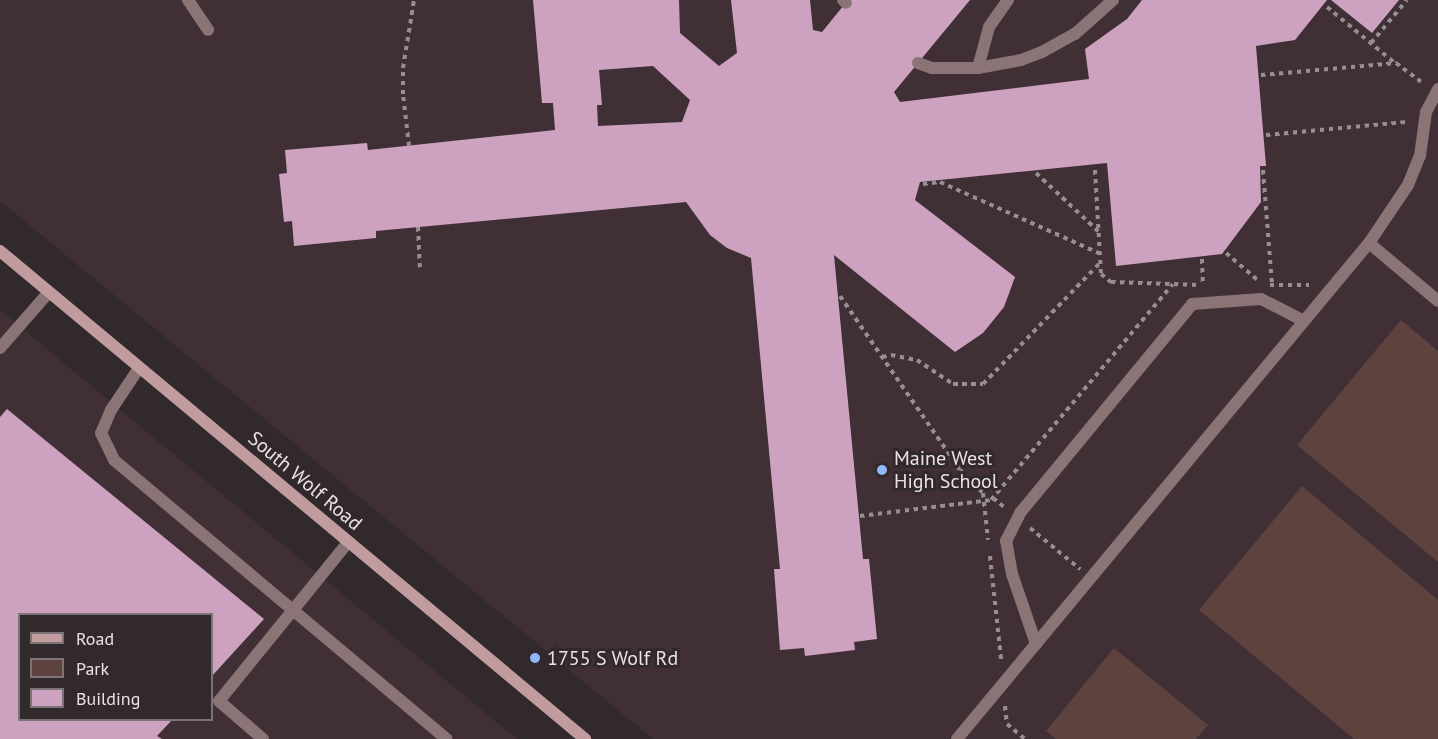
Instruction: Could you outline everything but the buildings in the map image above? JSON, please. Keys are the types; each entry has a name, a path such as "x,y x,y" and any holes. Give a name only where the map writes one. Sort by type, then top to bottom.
{"main road":[{"name":"South Wolf Road","path":"0,251 585,739"}],"lane":[{"path":"188,0 208,30"},
{"path":"978,68 989,27 1008,0"},
{"path":"918,63 932,68 978,68 1021,60 1042,52 1075,34 1113,0"},
{"path":"957,739 1302,320 1369,243 1408,185 1420,156 1426,112 1438,89"},
{"path":"1369,243 1438,301"},
{"path":"0,348 49,292"},
{"path":"1036,644 1012,574 1006,540 1020,513 1184,313 1192,304 1261,299 1302,320"},
{"path":"139,368 111,410 101,433 114,460 447,739"},
{"path":"263,739 219,701 348,542"}],"path":[{"path":"409,146 404,111 403,68 414,0"},
{"path":"1371,43 1407,0"},
{"path":"1327,8 1421,82"},
{"path":"1261,75 1396,63"},
{"path":"1266,135 1407,122"},
{"path":"1095,170 1101,274 1111,282 1213,285"},
{"path":"1263,170 1272,285"},
{"path":"1036,173 1100,232"},
{"path":"923,184 940,182 1101,254"},
{"path":"418,227 420,270"},
{"path":"1226,253 1263,285"},
{"path":"1202,260 1203,285"},
{"path":"882,357 891,355 917,360 953,384 982,384 1101,262"},
{"path":"860,516 984,503 993,498 1173,284"},
{"path":"1253,285 1309,285"},
{"path":"840,296 960,470 983,493 1001,663"},
{"path":"993,498 1012,513"},
{"path":"1027,525 1080,569"},
{"path":"1004,695 1006,724 1025,739"}],"shaded area":[{"name":"Maine West High School","path":"0,0 1438,0 1438,739 653,739 0,201"},
{"path":"0,310 517,739 0,739"}],"green space":[{"path":"1401,320 1438,351 1438,562 1297,445"},
{"path":"1302,486 1438,600 1438,739 1354,739 1199,610"},
{"path":"1114,648 1208,725 1196,739 1056,739 1046,731"}],"place":[{"name":"Maine West High School","path":"882,470"},
{"name":"1755 S Wolf Rd","path":"535,658"}]}
